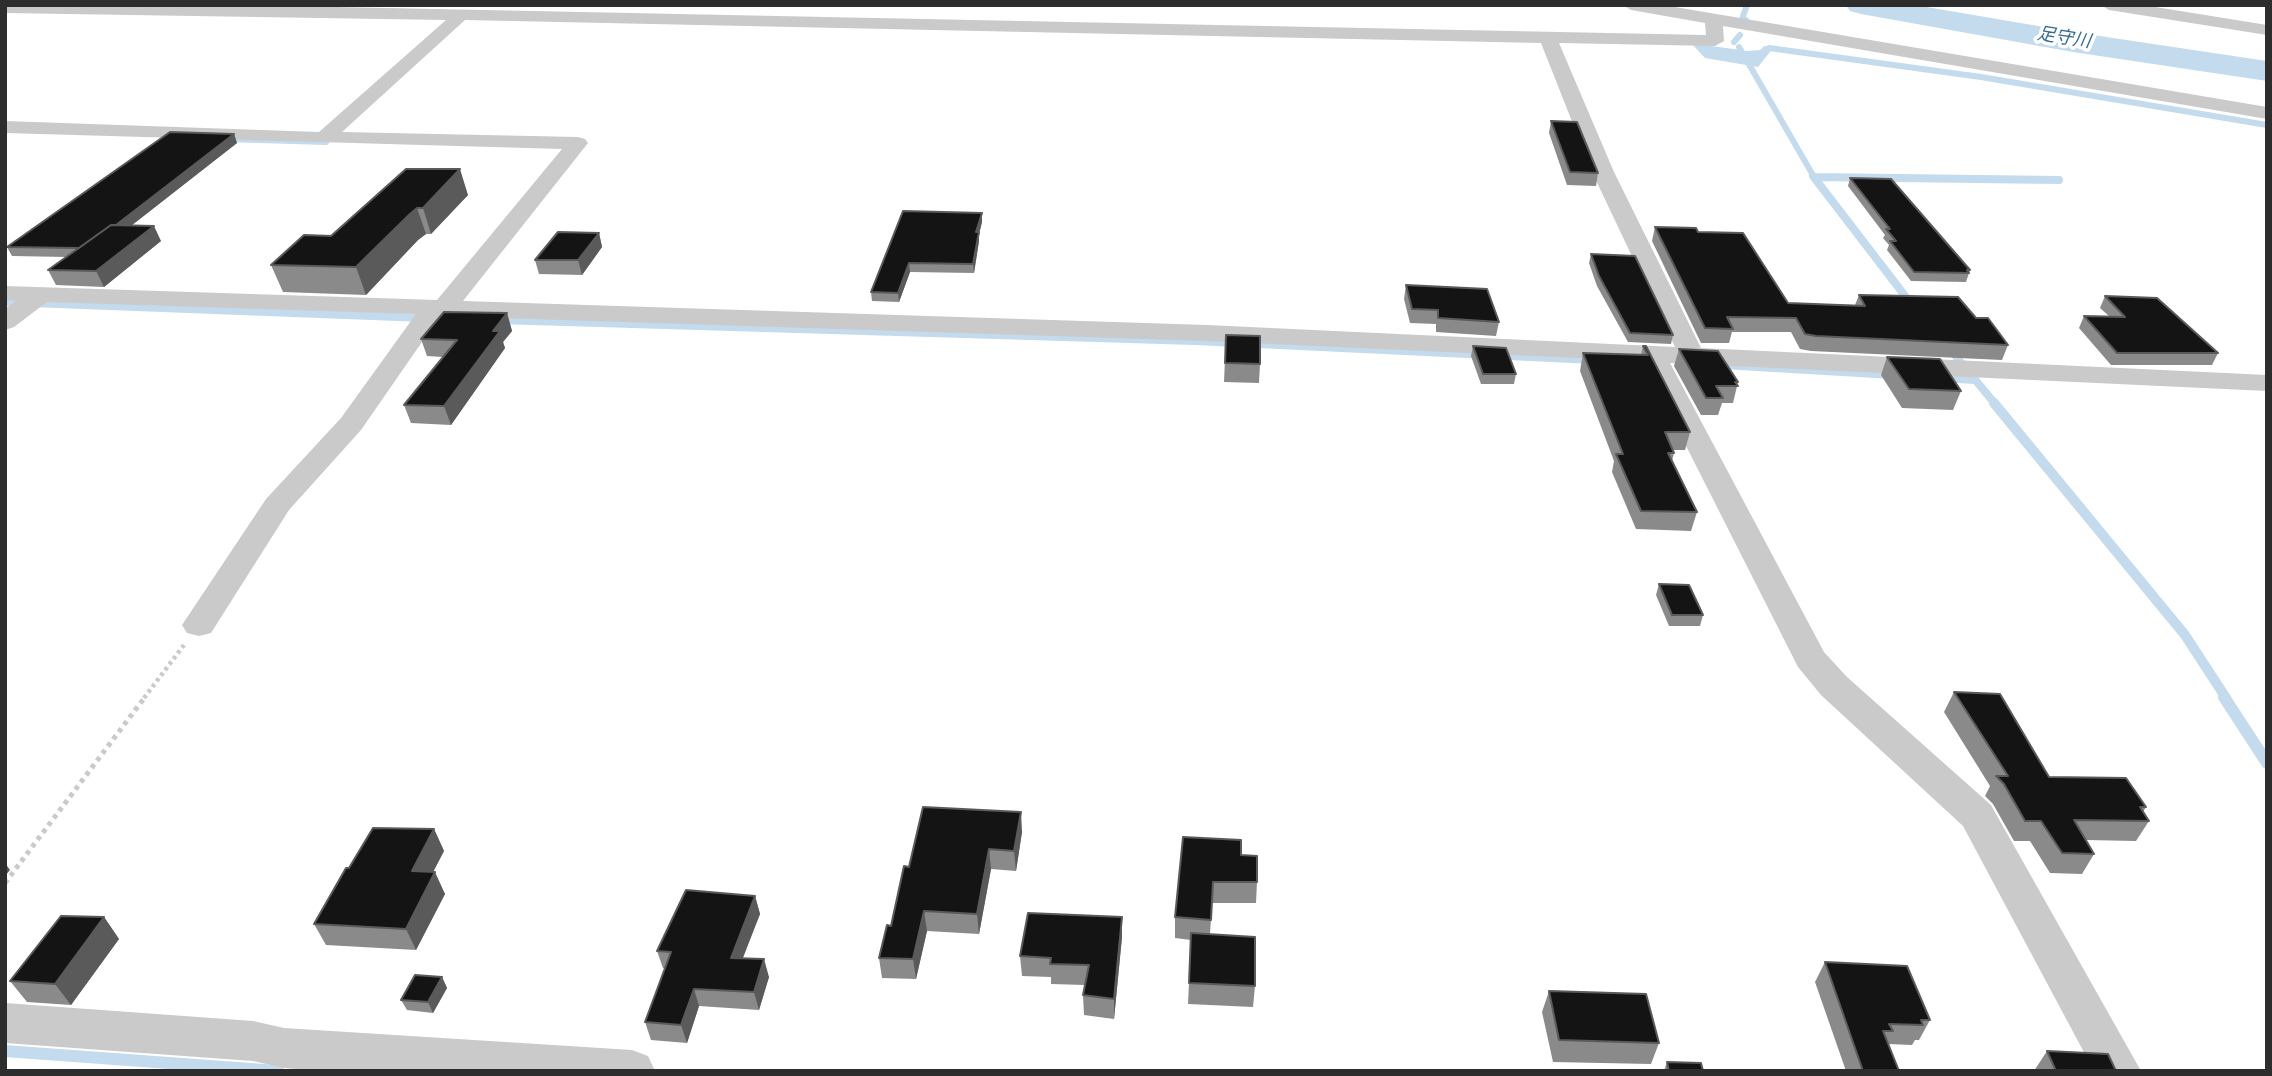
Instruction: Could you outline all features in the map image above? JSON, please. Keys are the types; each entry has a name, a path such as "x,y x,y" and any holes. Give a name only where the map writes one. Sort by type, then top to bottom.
{"street":[{"path":"1631,5 2267,113"},
{"path":"2109,5 2267,30"},
{"path":"5,8 126,8 457,18 1550,41 1715,41 1714,19"},
{"path":"324,138 457,18"},
{"path":"1550,41 1603,172 1664,358 1810,659 1835,687 1977,816 2118,1071"},
{"path":"5,127 578,143 432,314 351,424 277,505 199,625"},
{"path":"22,303 1193,332 1664,358 2267,383"},
{"path":"5,1023 253,1041 284,1048 632,1071"}],"path":[{"path":"5,883 199,625"}],"water":[{"path":"1691,43 1747,51 1761,50 1764,46 1773,48 1758,67 1705,58"}],"building":[{"path":"1551,121 1577,122 1598,173 1570,172"},
{"path":"170,132 234,134 116,225 111,225 79,248 7,247"},
{"path":"406,169 460,169 423,208 417,208 410,214 356,267 271,265 304,235 331,236"},
{"path":"1850,178 1891,179 1970,270 1967,270 1969,273 1914,272 1890,241 1896,241 1886,229 1890,229"},
{"path":"903,211 982,213 976,232 979,232 973,264 909,263 898,293 871,292"},
{"path":"111,225 154,226 96,271 48,270"},
{"path":"1655,227 1743,233 1788,303 1865,306 1859,295 1958,297 1976,318 1988,318 2008,345 1816,336 1805,334 1796,318 1727,317 1733,329 1705,328"},
{"path":"558,232 599,233 578,260 535,260"},
{"path":"1591,254 1635,256 1673,335 1630,333 1599,276"},
{"path":"1406,285 1487,289 1499,322 1438,318 1438,310 1412,309"},
{"path":"2105,296 2157,298 2218,353 2117,353 2084,316 2125,317"},
{"path":"444,312 507,313 493,331 500,331 444,406 404,405 457,340 421,339"},
{"path":"1226,335 1260,336 1260,364 1225,363"},
{"path":"1473,346 1506,348 1516,374 1483,374"},
{"path":"1643,346 1646,346 1690,432 1665,432 1674,453 1668,453 1697,512 1641,511 1616,454 1623,454 1583,353 1648,355"},
{"path":"1679,349 1718,351 1738,386 1716,386 1723,398 1706,398"},
{"path":"1887,357 1940,359 1961,391 1909,389"},
{"path":"1659,584 1689,585 1703,615 1672,615"},
{"path":"1954,692 2000,694 2049,777 2126,778 2146,807 2140,807 2149,821 2074,820 2094,854 2062,853 2041,821 2025,821 2004,784 1996,776 2008,776"},
{"path":"923,807 1021,812 1014,851 989,849 977,914 924,911 913,959 879,958 887,925 891,926 904,866 909,867"},
{"path":"373,828 434,829 412,871 435,872 406,929 314,924 346,868 349,868"},
{"path":"1183,837 1241,840 1241,855 1257,856 1257,882 1213,882 1211,920 1175,917"},
{"path":"686,890 755,896 731,958 764,959 754,992 694,989 681,1025 645,1022 671,952 657,951"},
{"path":"1028,913 1122,917 1114,999 1083,995 1089,965 1050,964 1051,958 1020,956"},
{"path":"61,916 104,917 55,984 10,981"},
{"path":"1191,933 1255,937 1255,986 1189,983"},
{"path":"1825,962 1907,966 1930,1020 1921,1020 1923,1025 1889,1024 1893,1031 1883,1031 1899,1071 1863,1071"},
{"path":"415,975 442,977 428,1002 401,1000"},
{"path":"1549,991 1646,994 1659,1043 1559,1040"},
{"path":"2047,1051 2108,1054 2116,1071 2056,1071"},
{"path":"1667,1062 1701,1063 1703,1071 1669,1071"}],"waterway":[{"path":"1746,20 1742,19 1747,5"},
{"name":"足守川","path":"1861,5 2073,42 2267,71"},
{"path":"1734,42 1740,35"},
{"path":"1739,47 1814,177"},
{"path":"1762,52 1769,48 1981,77 2267,125"},
{"path":"226,139 326,142"},
{"path":"1813,176 1912,305"},
{"path":"1841,177 1815,177 2059,180"},
{"path":"5,302 424,318"},
{"path":"499,320 1195,341 1593,360"},
{"path":"1949,348 1996,405"},
{"path":"1723,365 1893,375"},
{"path":"1940,378 1975,380"},
{"path":"1994,403 2185,635 2226,698"},
{"path":"2224,697 2267,763"},
{"path":"5,1051 278,1071"}]}
